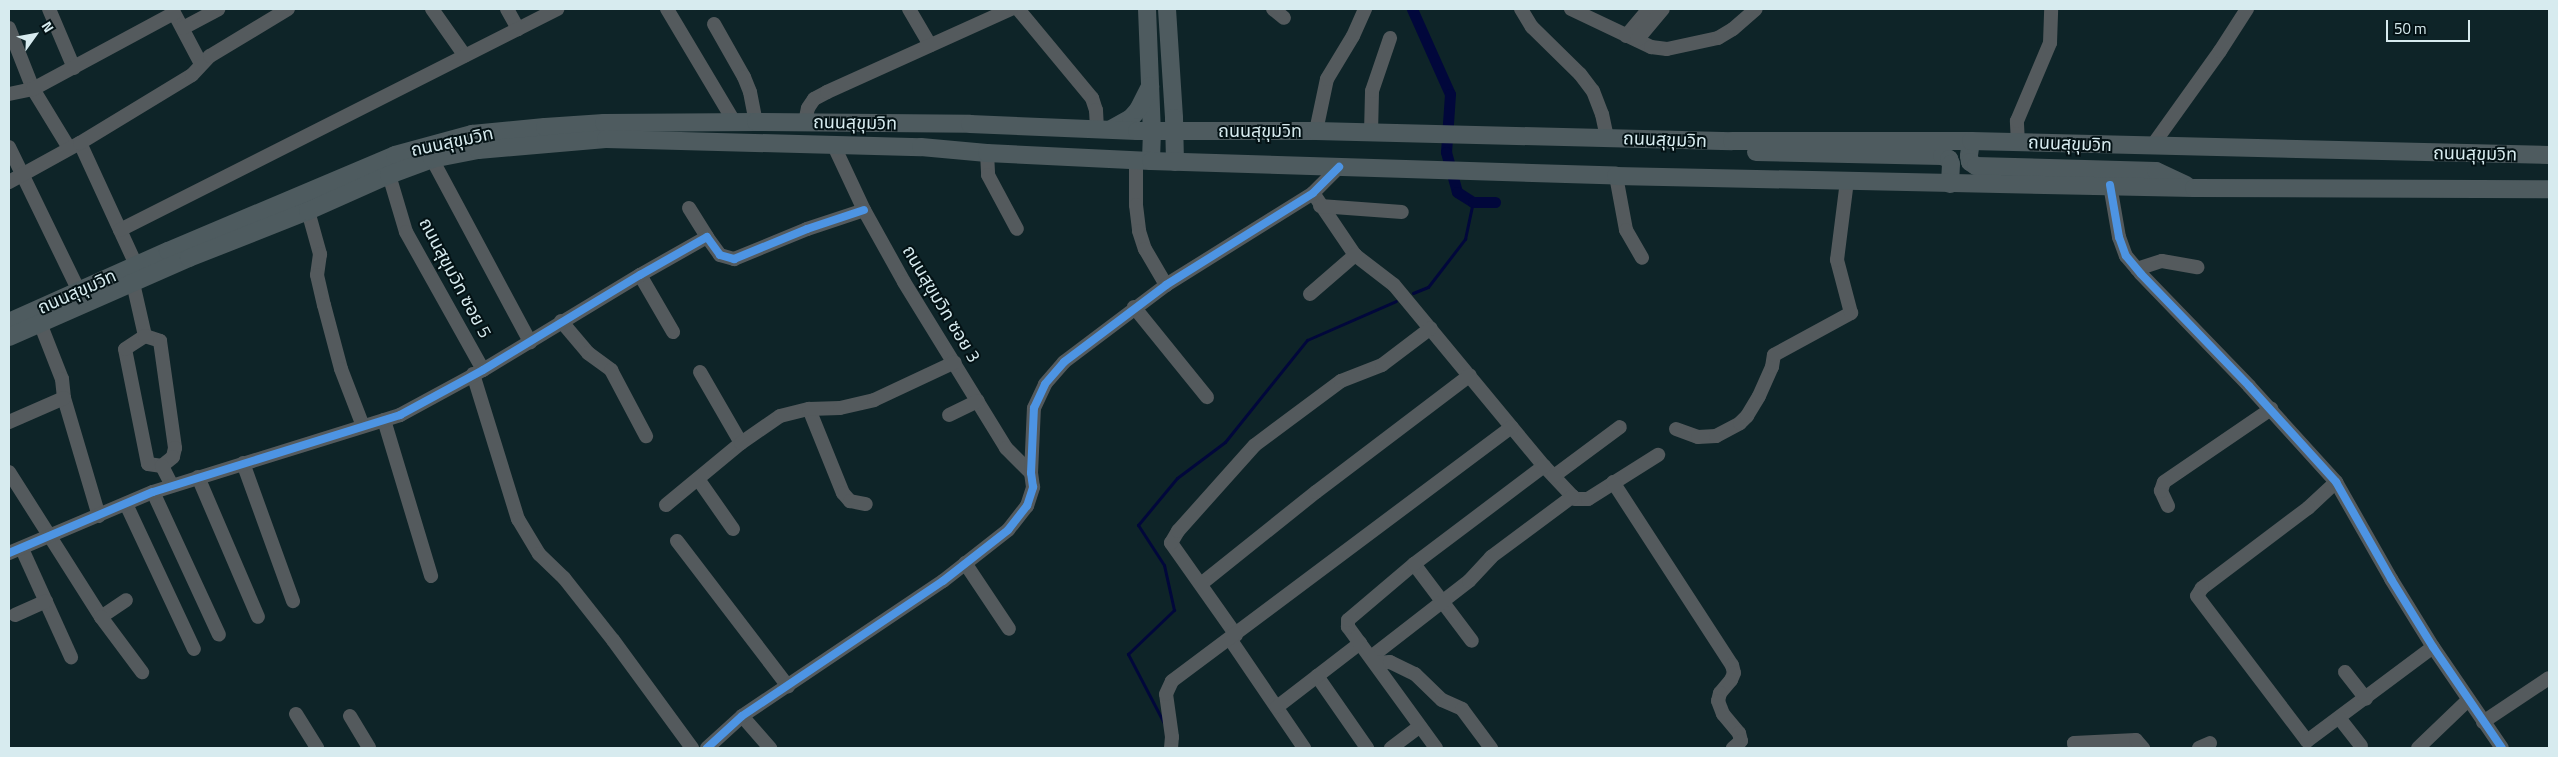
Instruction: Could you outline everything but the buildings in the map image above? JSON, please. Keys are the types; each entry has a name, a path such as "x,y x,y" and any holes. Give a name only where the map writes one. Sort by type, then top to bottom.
{"main road":[{"path":"1144,161 1152,131 1147,9"},
{"path":"1167,9 1175,132 1175,162"},
{"path":"1172,83 1179,112 1190,123 1210,131"},
{"path":"1104,129 1130,118 1138,110 1151,84"},
{"name":"ถนนสุขุมวิท","path":"9,322 136,265 395,155 472,134 604,123 806,122 1175,132 1316,131 1732,141 1971,142 2549,155"},
{"name":"ถนนสุขุมวิท","path":"9,338 133,283 308,211 389,174 432,159 478,150 606,139 922,147 987,154 1144,161 1616,176 2194,188 2549,189"},
{"path":"1732,141 1758,153 1942,156 1949,159 1951,164 1950,184"},
{"path":"1971,142 1970,162 1976,166 2156,171 2194,188"},
{"path":"2411,188 2549,201"}],"street":[{"path":"49,9 74,68"},
{"path":"183,28 218,9"},
{"path":"9,182 75,146 192,75 201,64 288,9"},
{"path":"432,9 465,56"},
{"path":"507,9 518,29"},
{"path":"120,230 557,9"},
{"path":"667,9 735,123"},
{"path":"909,9 930,45"},
{"path":"976,9 985,20"},
{"path":"806,122 808,108 814,100 1010,9"},
{"path":"1018,9 1092,98 1104,129"},
{"path":"1316,131 1327,79 1353,36 1365,9"},
{"path":"1521,9 1532,27 1580,74 1593,91 1602,114 1607,138"},
{"path":"1571,9 1650,46 1667,49 1718,38 1733,29 1756,9"},
{"path":"1632,38 1649,9"},
{"path":"1632,38 1662,9"},
{"path":"2018,143 2017,121 2050,43 2052,9"},
{"path":"2152,146 2220,52 2247,9"},
{"path":"9,94 33,89 74,68 173,11 201,64"},
{"path":"714,24 744,77 750,92 756,122"},
{"path":"9,28 33,89 75,146 120,230 136,265"},
{"path":"1371,133 1372,91 1390,38"},
{"name":"ถนนสุขุมวิท ซอย 3","path":"834,146 864,210 904,282 955,362 1006,448 1031,473"},
{"path":"9,147 78,291"},
{"path":"987,154 988,175 1017,229"},
{"path":"432,159 530,342"},
{"path":"1144,161 1136,205 1139,231 1145,249 1166,285"},
{"path":"707,748 742,716 943,581 1008,530 1028,506 1033,487 1031,473 1034,408 1044,384 1064,362 1134,307 1166,285 1313,193 1339,167"},
{"name":"ถนนสุขุมวิท ซอย 5","path":"389,174 406,232 478,372 518,518 539,554 564,578 614,640 692,748"},
{"path":"1616,176 1626,230 1642,258"},
{"path":"1676,429 1698,437 1716,436 1740,424 1759,396 1772,367 1774,355 1851,313 1837,260 1847,181"},
{"path":"2110,185 2119,237 2126,256 2271,409 2336,482 2390,579 2468,700 2502,748"},
{"path":"1313,193 1355,255 1387,278 1431,328 1544,466 1573,496 1580,501 1588,499 1658,455"},
{"path":"1320,206 1402,212"},
{"path":"689,208 720,255 734,259 807,229 864,210"},
{"path":"308,211 320,254 318,274 324,305 341,369 363,426"},
{"path":"71,657 46,601 15,551 153,492 384,420 414,408 707,237"},
{"path":"1310,294 1355,255"},
{"path":"2137,269 2162,261 2197,267"},
{"path":"640,275 673,332"},
{"path":"133,283 145,336"},
{"path":"1134,307 1207,396"},
{"path":"561,321 588,353 611,370 646,436"},
{"path":"40,323 62,379 64,398 99,516"},
{"path":"1304,748 1201,584 1171,543 1187,520 1236,468 1242,457 1254,445 1341,381 1382,365 1431,328"},
{"path":"145,336 160,341 175,448 173,457 162,466 148,464 125,349 145,336"},
{"path":"666,505 741,443 780,416 809,409 840,408 874,400 955,362"},
{"path":"700,372 741,443"},
{"path":"1201,584 1316,492 1470,375"},
{"path":"10,417 64,398"},
{"path":"949,415 978,402"},
{"path":"809,409 843,494 850,501 866,504"},
{"path":"2168,506 2161,491 2164,482 2271,409"},
{"path":"384,420 431,576"},
{"path":"1171,748 1172,737 1166,694 1172,682 1511,427"},
{"path":"1554,476 1620,427"},
{"path":"243,463 293,601"},
{"path":"162,466 172,486"},
{"path":"1436,748 1348,627 1349,618 1414,564 1544,466"},
{"path":"9,472 51,536 100,617 142,672"},
{"path":"198,477 258,616"},
{"path":"698,479 733,529"},
{"path":"1613,482 1732,665 1734,673 1731,680 1720,693 1718,701 1723,714 1739,733 1741,741 1733,748"},
{"path":"2336,482 2308,508 2202,588 2197,596 2307,741 2366,699 2433,647"},
{"path":"153,492 218,635"},
{"path":"1373,660 1442,601 1469,581 1491,557 1573,496"},
{"path":"126,504 194,649"},
{"path":"677,540 788,686"},
{"path":"965,563 1010,628"},
{"path":"1414,564 1472,641"},
{"path":"100,617 126,600"},
{"path":"15,615 46,601"},
{"path":"1277,707 1360,643"},
{"path":"1373,660 1390,662 1415,674 1442,700 1462,709 1491,748"},
{"path":"2345,672 2366,699"},
{"path":"1317,676 1367,748"},
{"path":"2483,722 2549,678"},
{"path":"2418,748 2468,700"},
{"path":"296,714 317,748"},
{"path":"350,716 369,748"},
{"path":"742,716 770,748"},
{"path":"2340,718 2362,746"},
{"path":"1391,748 1420,726"},
{"path":"2075,748 2074,743 2136,740 2144,748"}],"waterway":[{"path":"1412,9 1450,94 1446,152 1457,192 1473,202 1495,202"},
{"path":"1413,293 1428,287 1465,239 1473,202"},
{"path":"1164,723 1128,654 1174,610 1164,565 1138,525 1177,478 1225,442 1307,340 1396,301"}],"cycle path":[{"path":"707,748 742,716 943,581 1008,530 1027,506 1033,487 1031,473 1034,408 1045,384 1064,362 1166,285 1313,193 1339,167"},
{"path":"2110,185 2119,237 2126,256 2249,386 2336,482 2391,579 2433,647 2502,748"},
{"path":"9,553 153,492 400,415 483,370 640,275 707,237 720,255 734,259 807,229 864,210"}]}
